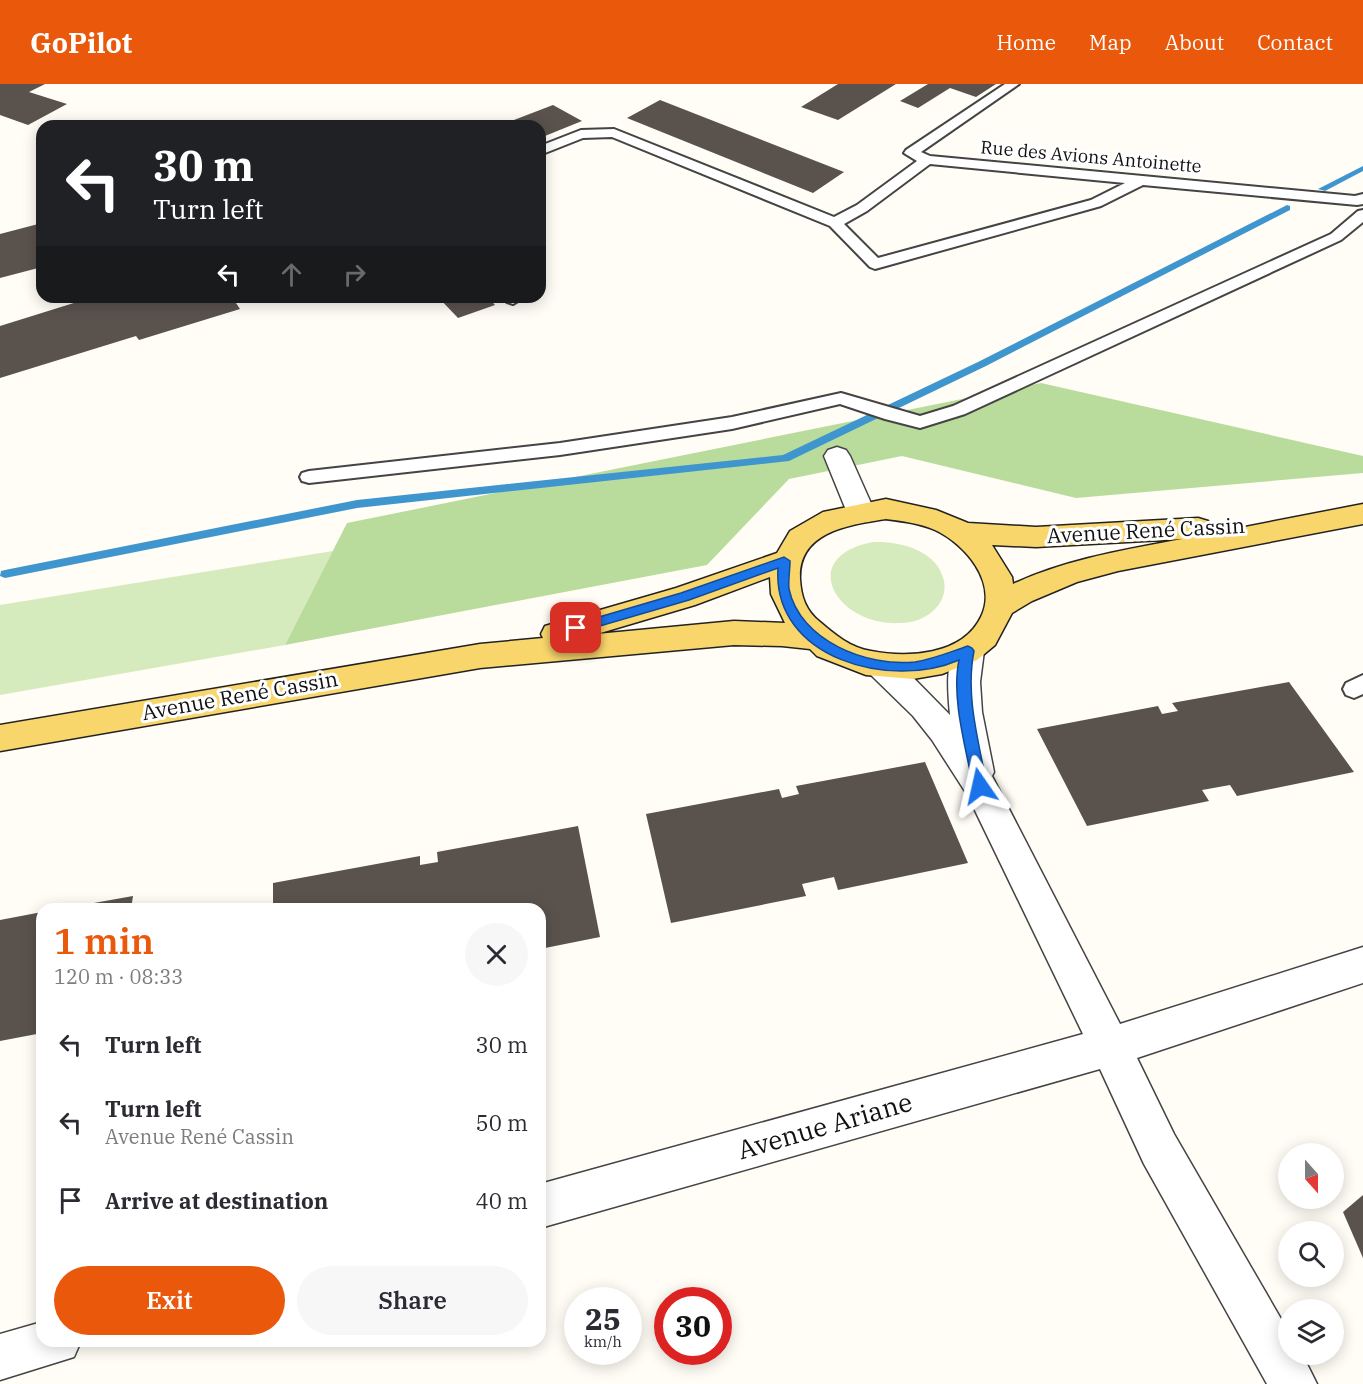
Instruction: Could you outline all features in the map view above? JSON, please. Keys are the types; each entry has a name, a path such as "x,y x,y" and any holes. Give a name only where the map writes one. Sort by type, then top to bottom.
{"main road":[{"path":"886,509 939,520 962,533 985,554 999,579 1000,606 995,623 984,638 968,651 942,662 882,666 835,651 815,639 793,615 783,588 784,561 795,543 812,528 834,516 860,510 886,509"},
{"name":"Avenue René Cassin","path":"1000,606 1020,592 1054,578 1363,514"},
{"name":"Avenue René Cassin","path":"962,533 1036,537 1331,519"},
{"name":"Avenue René Cassin","path":"480,656 684,597 784,561"},
{"name":"Avenue René Cassin","path":"0,738 480,656 734,633 782,634 815,639"}],"street":[{"path":"837,456 860,510"},
{"path":"968,651 963,673 964,693 980,786"},
{"path":"882,666 924,707 944,731 980,786 1159,1149 1293,1384"},
{"name":"Avenue Ariane","path":"546,1204 1110,1046 1363,965"},
{"path":"0,1357 36,1347"}],"lane":[{"path":"835,223 862,208 927,160 911,153 1014,84"},
{"path":"546,149 581,134 614,133 835,223 876,264 1095,202 1142,180"},
{"name":"Rue des Avions Antoinette","path":"927,160 1142,180 1362,205"},
{"path":"309,477 560,449 628,439 732,423 840,398 920,422 959,410 1336,237 1362,205"}],"green space":[{"path":"1041,383 1363,456 1363,473 1076,498 902,456 789,479 707,565 285,645 347,523"},
{"path":"873,542 905,546 926,555 934,562 944,581 944,593 937,607 922,618 900,623 878,621 858,614 843,603 834,590 831,575 835,562 849,550"},
{"path":"333,551 285,645 0,695 0,605"}],"building":[{"path":"0,84 45,84 29,92 67,104 28,125 0,115"},
{"path":"838,84 896,84 838,120 801,107"},
{"path":"928,84 996,84 976,97 950,88 918,108 900,101"},
{"path":"660,100 844,172 813,193 627,118"},
{"path":"553,105 582,121 546,136 546,120 514,120"},
{"path":"36,225 36,269 0,278 0,234"},
{"path":"74,303 236,303 240,309 139,340 136,336 0,378 0,326"},
{"path":"444,303 493,303 495,305 458,318"},
{"path":"1289,682 1354,772 1237,796 1230,785 1202,790 1209,801 1087,826 1037,729 1158,706 1162,714 1178,711 1172,703"},
{"path":"925,762 968,863 838,890 834,877 802,884 806,896 671,923 646,814 779,789 782,798 799,794 796,786"},
{"path":"578,826 600,937 546,948 546,903 273,903 273,883 420,856 420,865 438,862 437,852"},
{"path":"133,896 132,903 94,903"},
{"path":"36,913 36,1034 0,1041 0,920"},
{"path":"1363,1195 1363,1258 1343,1212"}],"waterway":[{"path":"1322,189 1363,168"},
{"path":"5,574 357,504 785,458 982,364 1287,208"}],"route":[{"path":"576,628 684,597 784,561 783,588 793,615 815,639 835,651 882,666 913,667 942,662 968,651 963,673 964,693 980,786"}]}
